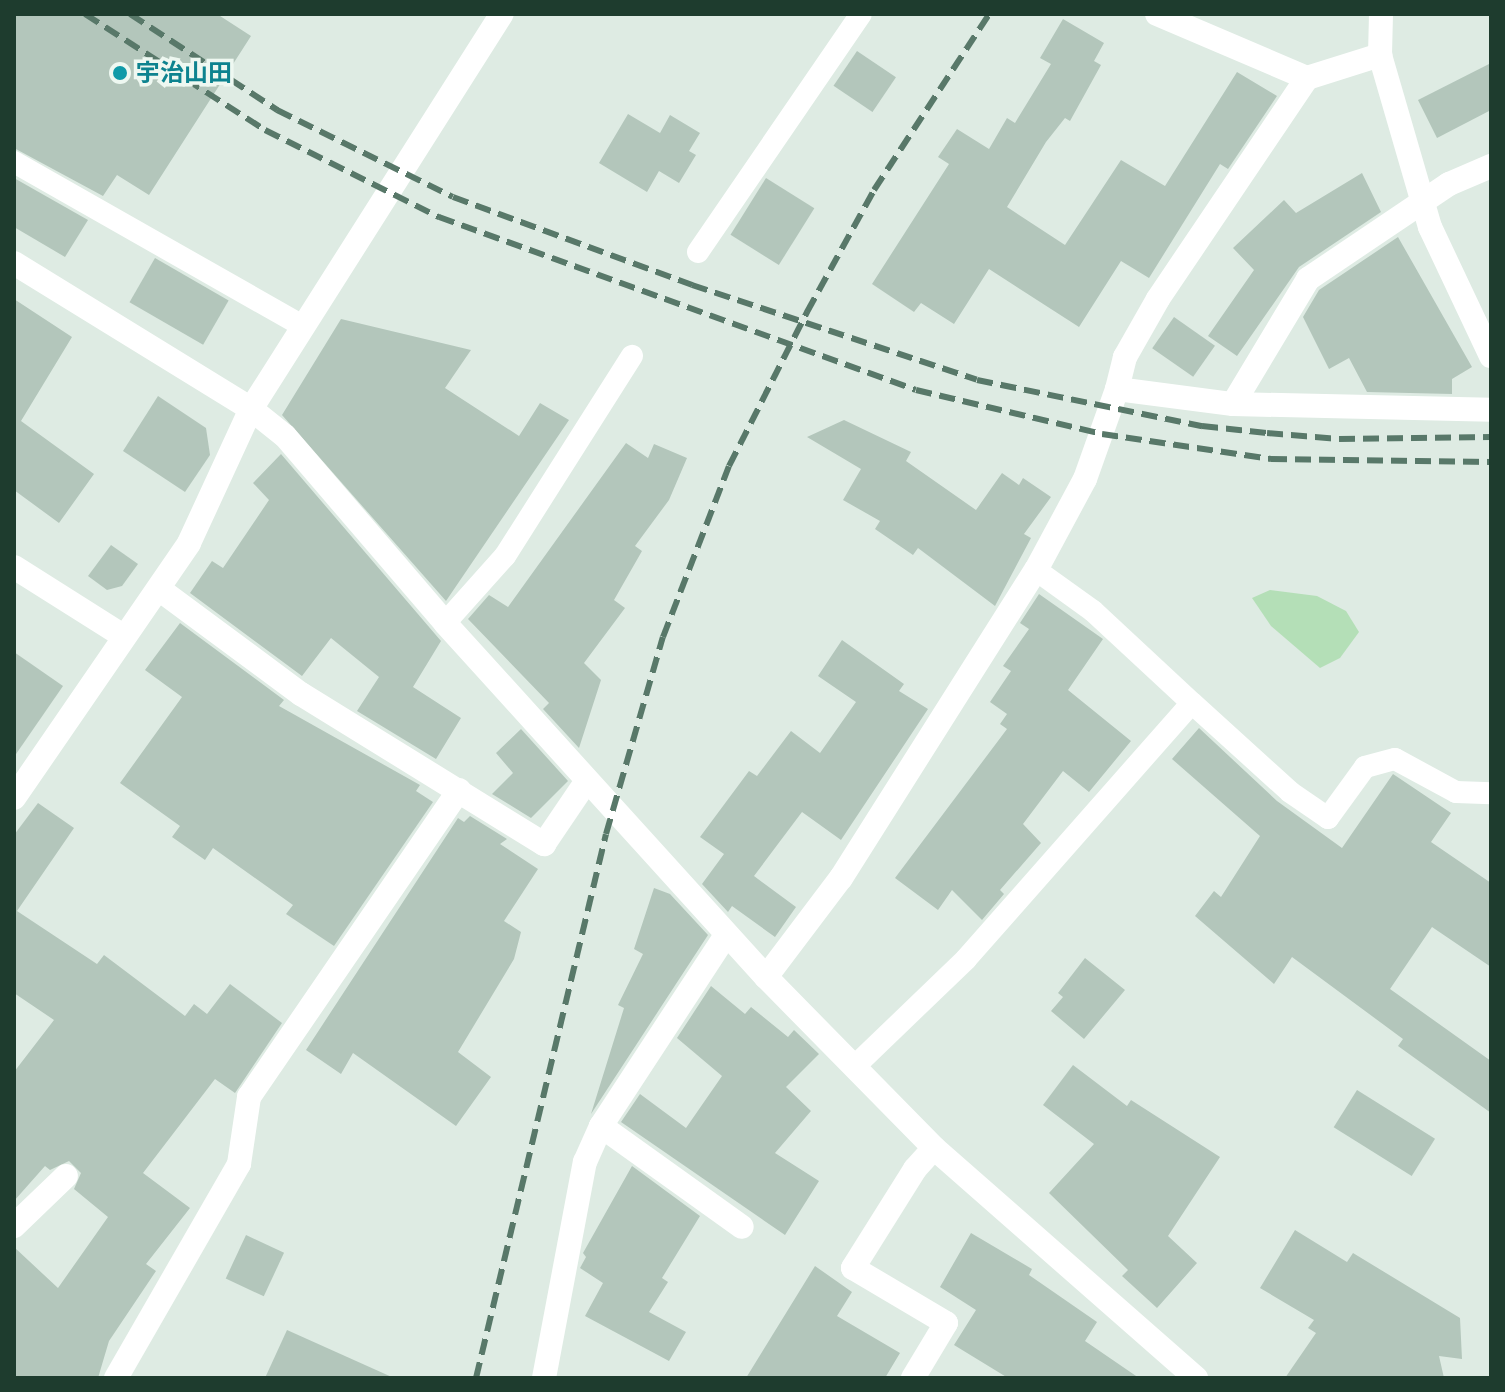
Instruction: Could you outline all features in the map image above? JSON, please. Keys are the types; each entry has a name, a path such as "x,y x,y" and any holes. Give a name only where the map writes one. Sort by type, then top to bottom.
{"street":[{"path":"14,798 189,543 251,409 502,14"},
{"path":"1157,14 1307,78"},
{"path":"1381,14 1380,55 1422,201 1449,275 1491,356"},
{"path":"766,977 841,878 1036,570 1085,479 1125,357 1158,299 1307,78 1380,55"},
{"path":"1233,404 1308,279 1422,201 1491,166"},
{"path":"14,263 251,409 285,436 586,782 766,977 934,1148 1196,1378"},
{"path":"1117,389 1233,404 1491,410"},
{"path":"14,567 123,636"},
{"path":"159,589 301,694 544,844 586,782"},
{"path":"116,1378 239,1164 249,1097 459,790"},
{"path":"544,1378 585,1162 601,1126 726,935"},
{"path":"601,1126 742,1227"},
{"path":"913,1378 946,1323 853,1268 915,1169 934,1148"},
{"path":"14,1226 66,1176"}],"lane":[{"path":"698,252 861,14"},
{"path":"14,162 303,326"},
{"path":"445,623 505,556 632,356"},
{"path":"1036,570 1093,611 1290,792 1328,818 1365,767 1395,759 1456,792 1491,793"},
{"path":"855,1066 966,959 1192,703"}],"green space":[{"path":"1270,590 1317,596 1346,611 1359,632 1340,658 1320,668 1271,626 1252,598"}],"building":[{"name":"宇治山田","path":"14,14 217,14 251,36 149,195 117,175 103,196 14,148"},
{"path":"1063,19 1104,43 1094,61 1101,65 1070,121 1065,118 1046,142 1007,207 1065,245 1121,160 1165,186 1237,72 1277,96 1228,169 1220,164 1149,278 1121,261 1079,327 989,269 954,324 921,303 914,312 872,284 949,164 938,157 957,129 989,149 1007,118 1015,123 1051,64 1040,58"},
{"path":"857,51 896,77 872,112 834,86"},
{"path":"1491,63 1491,110 1437,138 1418,100"},
{"path":"628,114 660,133 670,115 700,133 689,151 696,155 679,183 659,171 647,192 599,163"},
{"path":"1362,173 1381,212 1299,267 1237,356 1208,336 1254,270 1233,248 1284,200 1296,213"},
{"path":"14,178 88,220 65,257 14,227"},
{"path":"766,178 814,208 779,265 730,235"},
{"path":"1398,237 1472,367 1452,379 1452,394 1367,392 1349,358 1329,369 1303,317 1319,290"},
{"path":"155,258 229,300 203,345 130,302"},
{"path":"14,299 72,337 21,421 94,474 59,523 14,490"},
{"path":"1174,317 1215,346 1193,377 1152,348"},
{"path":"341,319 471,350 445,388 519,436 540,403 569,420 446,601 282,415"},
{"path":"158,396 206,428 210,455 185,492 123,451"},
{"path":"844,420 911,452 906,461 976,510 1002,473 1019,485 1023,478 1051,497 1024,534 1031,538 995,606 918,548 913,555 875,529 880,521 843,500 861,469 807,437"},
{"path":"626,443 648,458 654,444 687,458 669,500 635,546 642,551 614,600 625,608 584,663 601,680 579,748 543,709 549,703 468,619 489,595 508,607"},
{"path":"281,454 441,641 413,687 461,718 436,759 357,711 379,677 331,638 302,676 190,593 212,561 223,568 269,500 253,483"},
{"path":"111,545 138,564 122,586 107,590 88,576"},
{"path":"1039,594 1103,639 1068,690 1131,741 1089,792 1063,771 1023,824 1041,843 1000,890 1004,894 982,920 952,890 938,910 895,878 1007,729 1000,724 1007,714 990,702 1011,671 1003,666 1029,629 1020,623"},
{"path":"180,623 284,700 279,706 420,785 416,791 433,802 334,946 286,914 293,905 213,848 205,860 172,837 180,826 120,783 182,697 145,670"},
{"path":"842,640 904,684 899,691 928,709 841,840 802,812 754,876 796,907 775,937 732,906 728,912 702,884 724,854 700,837 749,771 757,776 791,731 820,753 856,702 818,676"},
{"path":"14,652 63,686 14,757"},
{"path":"1199,728 1277,801 1342,848 1393,774 1451,813 1431,842 1491,883 1491,967 1432,927 1390,989 1491,1061 1491,1113 1398,1046 1403,1039 1292,957 1274,984 1195,916 1214,891 1221,897 1260,836 1172,759"},
{"path":"521,729 568,781 531,818 492,794 513,773 496,753"},
{"path":"38,803 74,828 17,911 97,964 104,955 185,1016 194,1004 207,1014 230,984 282,1023 235,1093 215,1079 143,1173 190,1208 146,1264 156,1271 109,1341 98,1378 14,1378 14,1247 58,1288 108,1217 74,1189 81,1173 69,1161 50,1170 45,1166 14,1201 14,1072 54,1020 14,993 14,835"},
{"path":"470,816 507,839 500,844 538,869 504,921 521,932 514,959 458,1052 491,1077 456,1126 353,1053 341,1074 306,1050 458,818 464,822"},
{"path":"654,888 670,894 708,935 591,1114 624,1008 618,1005 643,954 634,949"},
{"path":"1085,958 1125,990 1084,1039 1051,1011 1063,997 1058,993"},
{"path":"711,986 745,1014 751,1007 788,1037 794,1030 819,1054 786,1087 811,1111 775,1153 819,1181 785,1235 621,1122 640,1094 686,1128 722,1076 677,1038"},
{"path":"1073,1065 1127,1106 1131,1100 1220,1157 1168,1236 1197,1263 1157,1308 1122,1276 1128,1270 1049,1193 1094,1144 1043,1105"},
{"path":"1357,1090 1435,1139 1412,1176 1334,1127"},
{"path":"632,1166 700,1216 662,1278 668,1282 649,1312 686,1332 669,1361 585,1316 603,1283 580,1268 586,1257 583,1253"},
{"path":"1295,1230 1347,1262 1353,1253 1460,1318 1462,1359 1439,1356 1444,1378 1285,1378 1316,1333 1308,1328 1314,1320 1260,1288"},
{"path":"971,1233 1032,1269 1029,1275 1097,1322 1085,1341 1139,1378 1008,1378 954,1345 976,1310 940,1287"},
{"path":"246,1235 284,1253 264,1296 226,1279"},
{"path":"815,1266 852,1292 837,1316 900,1353 885,1378 746,1378"},
{"path":"287,1330 394,1378 265,1378"}],"railway":[{"path":"85,14 265,130 439,217 916,390 1102,434 1271,459 1491,462"},
{"path":"130,14 277,110 453,197 692,285 977,380 1202,426 1339,439 1491,437"},
{"path":"476,1378 606,834 663,637 729,466 807,312 874,190 989,14"}],"place":[{"name":"宇治山田","path":"120,73"}]}
